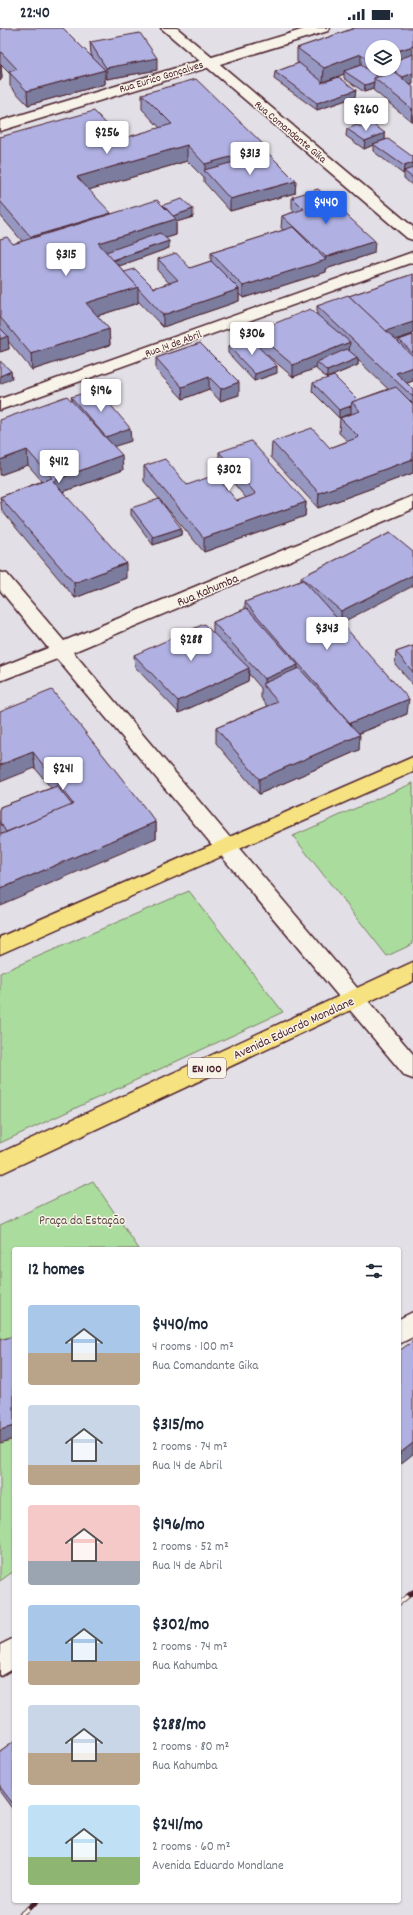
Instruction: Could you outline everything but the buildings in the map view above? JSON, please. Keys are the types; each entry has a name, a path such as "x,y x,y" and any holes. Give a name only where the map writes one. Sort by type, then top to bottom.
{"main road":[{"path":"0,946 413,764"},
{"name":"Avenida Eduardo Mondlane","path":"0,1164 413,971"}],"street":[{"name":"Rua Comandante Gika","path":"168,28 413,235"},
{"name":"Rua Eurico Gonçalves","path":"0,126 322,28"},
{"name":"Rua 14 de Abril","path":"0,405 413,257"},
{"name":"Rua Kahumba","path":"0,674 61,650 413,502"},
{"path":"0,578 413,1070"},
{"path":"401,1332 413,1323"},
{"path":"0,1662 12,1653"}],"green space":[{"path":"413,783 413,944 387,956 293,836"},
{"path":"189,891 283,1012 0,1143 0,973"},
{"name":"Praça da Estação","path":"93,1181 138,1247 12,1247 12,1572 0,1581 0,1225"}],"railway":[{"path":"401,1601 413,1592"},
{"path":"20,1915 35,1903"}]}
